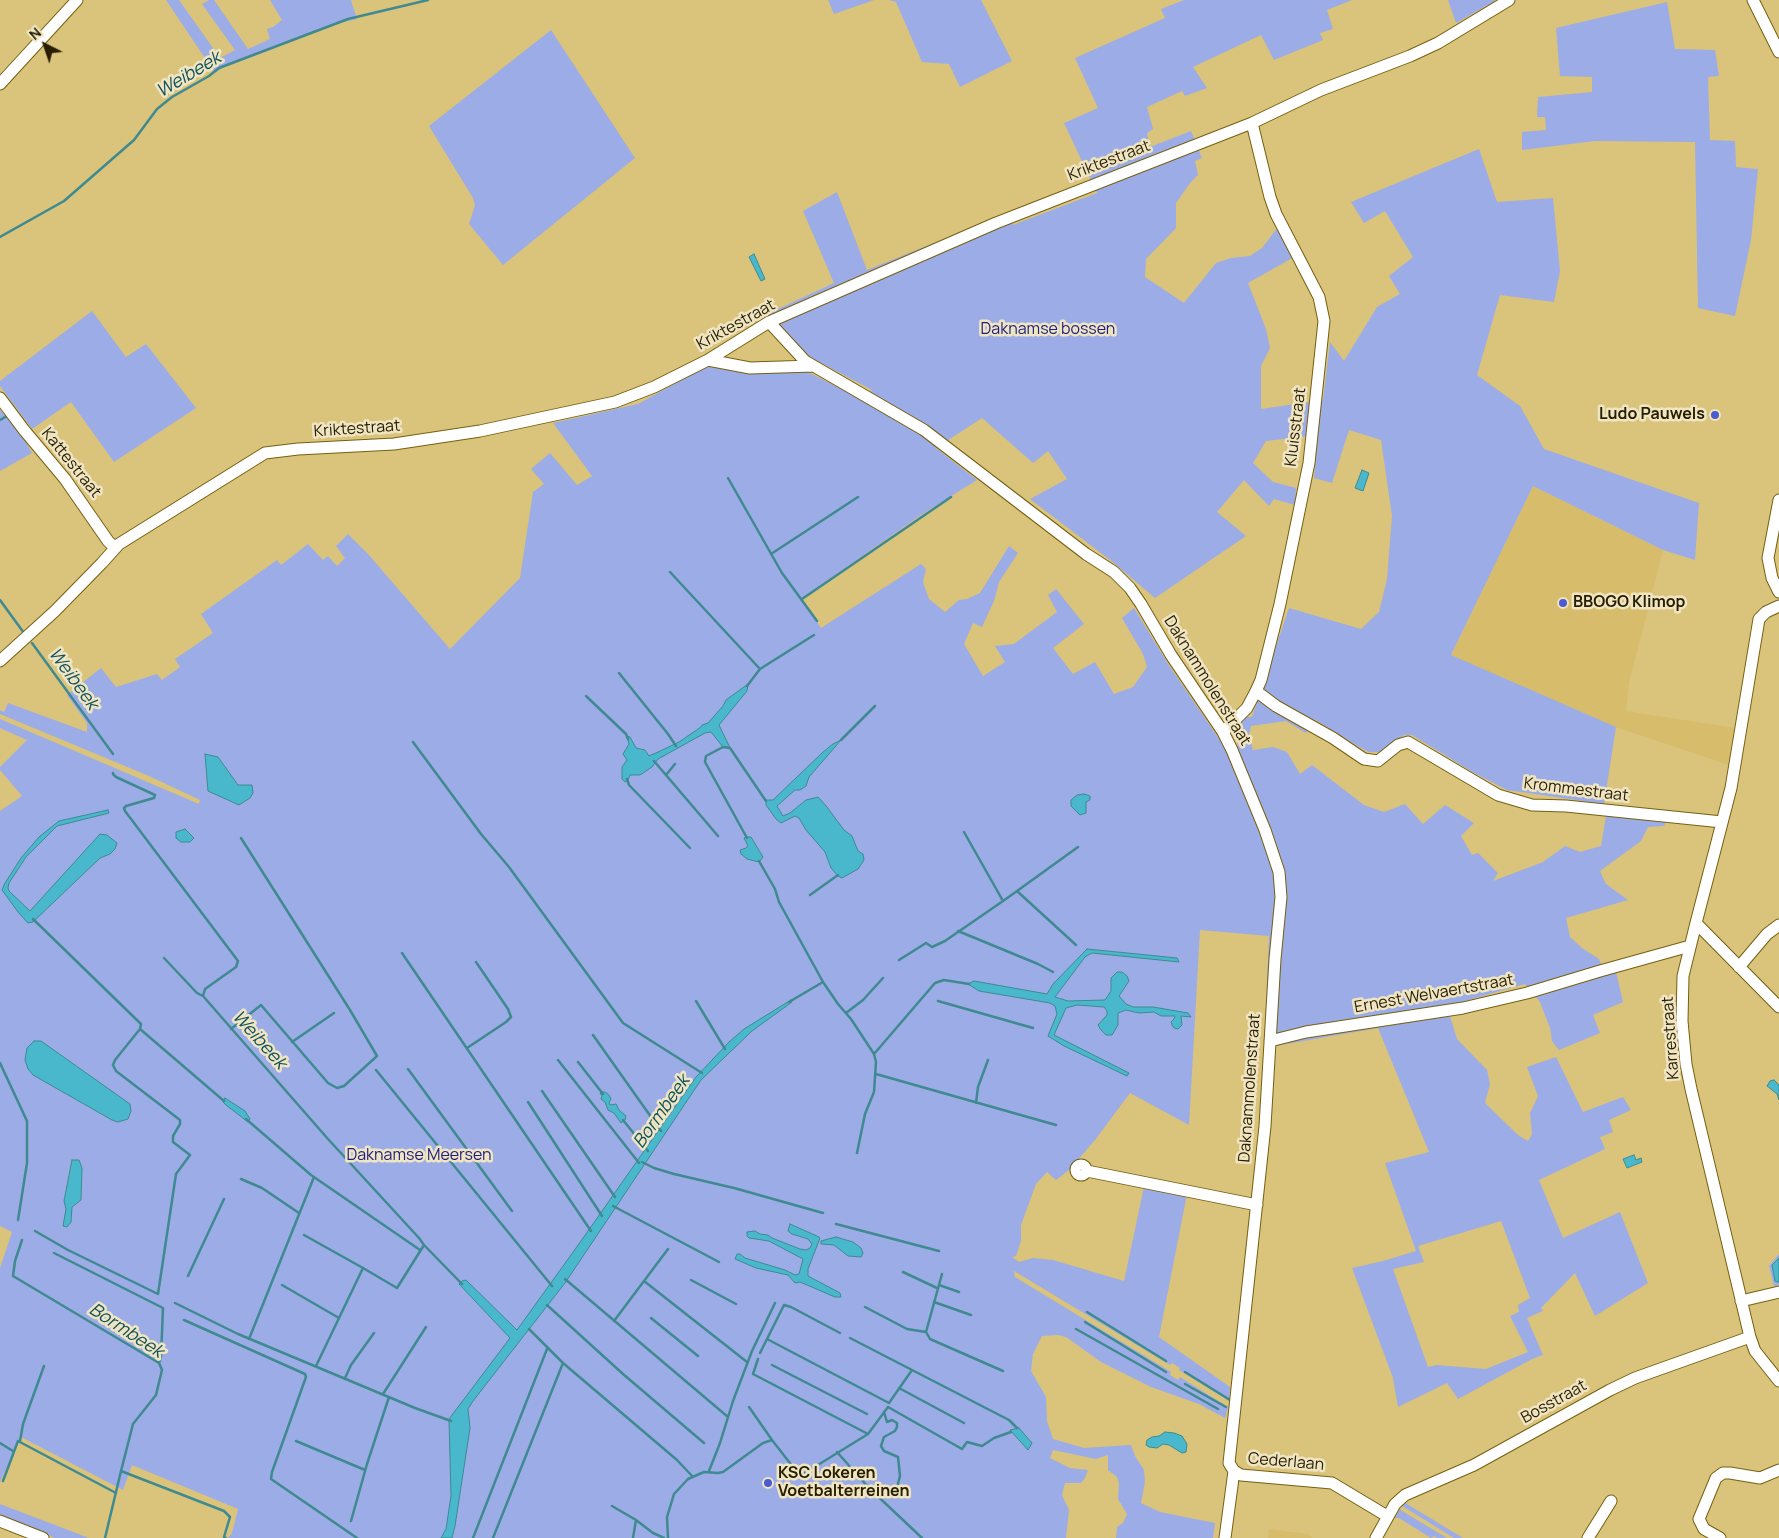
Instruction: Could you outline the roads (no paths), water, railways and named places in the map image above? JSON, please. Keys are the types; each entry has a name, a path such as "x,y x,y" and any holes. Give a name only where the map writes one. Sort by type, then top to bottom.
{"street":[{"path":"0,84 77,0"},
{"name":"Kriktestraat","path":"0,661 102,564 119,544 265,453 298,449 394,444 480,431 615,402 654,387 708,360 769,322 996,223 1252,123 1320,90 1410,56 1438,43 1509,0"},
{"path":"1753,0 1779,52"},
{"name":"Kluisstraat","path":"1223,732 1247,708 1256,692 1261,680 1280,604 1309,463 1324,321 1320,297 1276,214 1270,198 1252,123"},
{"name":"Daknammolenstraat","path":"769,322 805,361 924,430 1046,524 1114,572 1130,588 1171,656 1223,732 1265,830 1279,872 1280,897 1265,1126 1229,1463 1234,1471 1225,1538"},
{"path":"708,360 750,368 815,366"},
{"name":"Kattestraat","path":"0,398 65,479 108,541 115,548"},
{"path":"1779,500 1768,558 1772,578 1779,592"},
{"name":"Karrestraat","path":"1779,606 1766,612 1759,620 1732,788 1690,946 1684,976 1682,1021 1686,1064 1750,1337 1755,1351 1779,1381"},
{"name":"Krommestraat","path":"1256,692 1276,706 1333,738 1364,759 1378,762 1398,745 1408,742 1498,795 1532,804 1722,822"},
{"path":"1696,923 1779,1007"},
{"path":"1739,967 1767,934 1779,925"},
{"name":"Ernest Welvaertstraat","path":"1270,1041 1306,1032 1463,1008 1527,993 1690,946"},
{"path":"1087,1171 1256,1205"},
{"path":"1741,1301 1779,1292"},
{"name":"Bosstraat","path":"1376,1538 1395,1504 1405,1495 1474,1465 1610,1390 1643,1375 1750,1337"},
{"path":"1720,1538 1704,1528 1699,1518 1716,1478 1730,1473 1760,1478 1779,1470"},
{"name":"Cederlaan","path":"1234,1471 1241,1475 1329,1482 1387,1516"},
{"path":"1588,1538 1611,1500"},
{"path":"0,1520 43,1538"}],"waterway":[{"name":"Weibeek","path":"0,237 64,201 134,140 157,109 172,97 209,76 219,68 348,19 428,0"},
{"name":"Weibeek","path":"0,420 7,416 6,414"},
{"path":"728,478 782,573 817,621"},
{"path":"771,554 858,497"},
{"path":"802,599 951,497"},
{"path":"670,572 760,669"},
{"name":"Weibeek","path":"0,600 24,633"},
{"path":"747,686 760,669 814,635"},
{"name":"Weibeek","path":"32,643 113,754"},
{"path":"619,673 676,746"},
{"path":"586,696 626,734 628,739"},
{"path":"841,740 875,706"},
{"path":"413,742 481,834 509,867 623,1023 702,1073"},
{"name":"Bormbeek","path":"730,748 723,747 706,756 705,762 747,838"},
{"path":"730,748 766,801"},
{"path":"654,761 718,836"},
{"path":"666,775 675,764"},
{"name":"Weibeek","path":"113,773 116,777 155,795 154,798 126,806 124,808 125,811 238,961 236,967 205,989 203,996 328,1139 462,1284"},
{"path":"627,779 629,785 690,848"},
{"path":"964,832 1003,901 1017,891"},
{"path":"231,1029 261,1005 328,1083 337,1088 344,1086 377,1056 241,838"},
{"path":"1076,945 1017,891 1078,847"},
{"name":"Bormbeek","path":"759,861 823,982 789,1002"},
{"path":"810,895 838,875"},
{"path":"899,960 926,943 932,947 945,941 1003,901"},
{"path":"33,919 141,1024 140,1029 113,1065 116,1071 180,1120 180,1124 173,1136 173,1142 190,1155 176,1174 158,1294 68,1250 35,1231"},
{"path":"958,931 1053,972"},
{"path":"402,953 591,1231"},
{"path":"164,958 197,993 203,996"},
{"path":"467,1048 511,1017 508,1009 476,962"},
{"path":"846,1013 863,1000 883,978"},
{"path":"874,1054 935,983 944,980 969,984"},
{"path":"823,982 851,1019 874,1054 876,1062 874,1092 865,1114 857,1153"},
{"path":"696,1001 725,1049"},
{"path":"938,1001 1033,1028"},
{"path":"292,1042 334,1013"},
{"path":"140,1029 224,1101"},
{"path":"593,1035 661,1131"},
{"path":"558,1060 639,1163"},
{"path":"976,1103 978,1087 988,1060"},
{"path":"578,1062 603,1094"},
{"path":"0,1063 27,1121 27,1163 18,1220"},
{"path":"408,1069 512,1211"},
{"path":"376,1070 552,1286"},
{"path":"876,1074 1056,1125"},
{"path":"542,1091 615,1197"},
{"path":"528,1102 602,1216"},
{"path":"246,1119 311,1175 420,1250"},
{"path":"623,1120 648,1151"},
{"path":"642,1162 674,1174 734,1188 823,1213"},
{"path":"249,1339 314,1177"},
{"path":"241,1179 262,1188 299,1213"},
{"path":"188,1276 224,1199"},
{"path":"613,1206 719,1262"},
{"path":"836,1224 939,1251"},
{"path":"304,1235 363,1268"},
{"name":"Bormbeek","path":"22,1240 15,1261 13,1276 159,1363 162,1370 156,1395 133,1424 121,1471"},
{"path":"316,1366 363,1268 397,1288 424,1245"},
{"path":"614,1321 668,1249"},
{"path":"54,1253 163,1308 161,1357 159,1363"},
{"path":"903,1272 937,1288"},
{"path":"942,1274 926,1332 930,1339 1003,1371"},
{"path":"565,1279 728,1417"},
{"path":"691,1280 736,1304"},
{"path":"644,1281 747,1362"},
{"path":"282,1285 339,1318"},
{"path":"939,1285 959,1292"},
{"path":"934,1302 971,1315"},
{"path":"175,1303 238,1334 415,1408 451,1421"},
{"path":"709,1471 752,1351 775,1303"},
{"path":"547,1305 623,1374 704,1443"},
{"path":"760,1353 784,1305 840,1333"},
{"path":"865,1307 907,1329 926,1332"},
{"path":"1087,1312 1166,1361"},
{"path":"651,1318 698,1356"},
{"path":"184,1320 305,1374 306,1377 271,1479 357,1538"},
{"path":"1085,1322 1166,1372"},
{"path":"383,1394 426,1327"},
{"path":"529,1329 563,1363 677,1460 693,1477"},
{"path":"1076,1329 1218,1409"},
{"path":"345,1378 351,1365 374,1333"},
{"path":"850,1338 1009,1420 1017,1428"},
{"path":"767,1339 889,1403 912,1370"},
{"path":"473,1538 547,1349"},
{"path":"758,1359 753,1374 868,1434"},
{"path":"493,1538 563,1363"},
{"path":"772,1365 867,1414"},
{"path":"20,1441 23,1424 44,1366"},
{"path":"1185,1372 1230,1400"},
{"path":"1185,1384 1226,1407"},
{"path":"899,1388 964,1423"},
{"path":"351,1521 389,1397"},
{"path":"749,1407 772,1440"},
{"path":"668,1538 667,1517 674,1494 688,1479 704,1472 723,1472 763,1443 772,1440 800,1476 868,1434 888,1407 962,1449 967,1442 982,1446 994,1438 1011,1432"},
{"path":"884,1412 887,1422 892,1420 897,1423 895,1431 884,1437 881,1446 884,1451 898,1457 900,1476 896,1491"},
{"path":"3,1481 18,1441 116,1493"},
{"path":"296,1441 365,1470"},
{"path":"0,1443 13,1451"},
{"path":"837,1452 868,1487 922,1538"},
{"name":"Bormbeek","path":"105,1538 121,1471 224,1511 230,1517 224,1537 226,1538"},
{"path":"612,1506 636,1520 653,1533 664,1538"},
{"path":"633,1538 636,1520"}],"place":[{"name":"Ludo Pauwels","path":"1715,415"},
{"name":"BBOGO Klimop","path":"1563,603"},
{"name":"KSC Lokeren Voetbalterreinen","path":"768,1483"}],"park label":[{"name":"Daknamse bossen","path":"1048,330"},
{"name":"Daknamse Meersen","path":"419,1156"}]}
